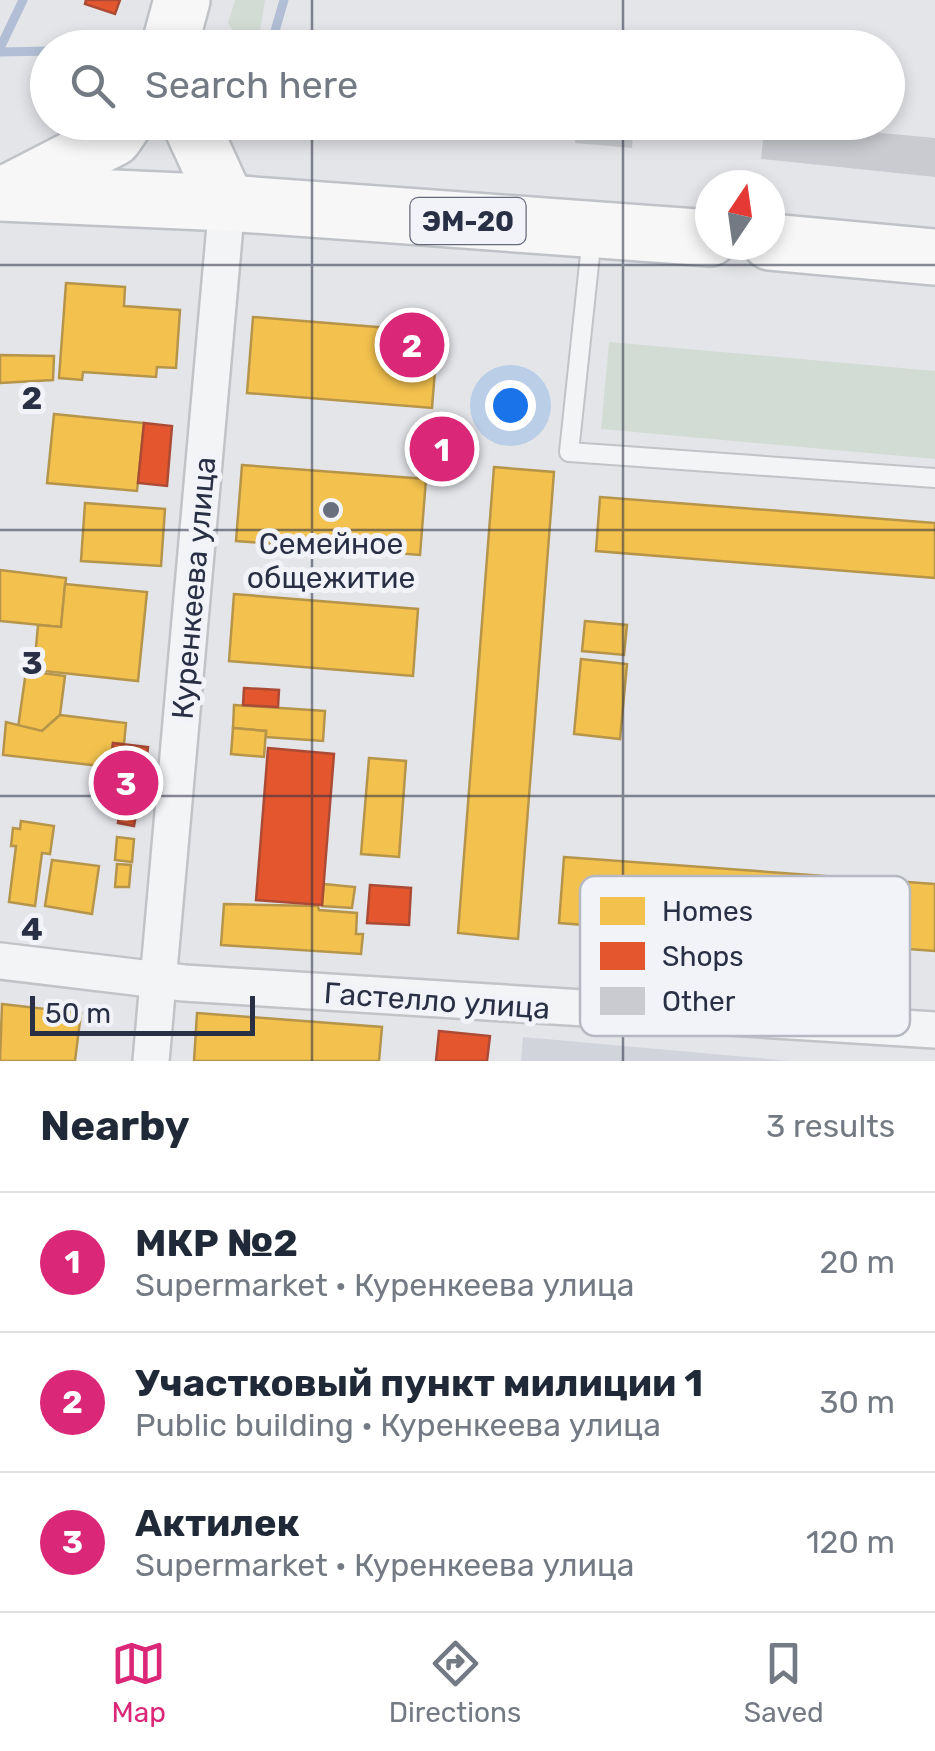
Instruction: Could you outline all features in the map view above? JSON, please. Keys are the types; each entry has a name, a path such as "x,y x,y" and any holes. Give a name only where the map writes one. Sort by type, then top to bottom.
{"main road":[{"path":"174,30 182,0"},
{"path":"1,188 54,172 110,140"},
{"name":"Куренкеева улица","path":"198,140 227,204"},
{"name":"ЭМ-20","path":"1,188 695,237"},
{"path":"785,243 935,257"}],"street":[{"name":"Куренкеева улица","path":"151,1061 227,204"},
{"name":"Гастелло улица","path":"0,961 158,980 580,1011"},
{"name":"Гастелло улица","path":"910,1029 935,1030"}],"lane":[{"path":"592,230 568,452 935,478"}],"shaded area":[{"path":"235,0 265,0 260,30 232,30 228,23"},
{"path":"609,342 935,371 935,459 601,429"},
{"path":"523,1037 791,1061 521,1061"}],"building: Homes":[{"path":"66,283 125,287 124,306 180,310 176,368 157,367 156,377 83,372 82,380 59,378"},
{"path":"253,317 438,332 432,408 247,393"},
{"path":"0,355 54,356 53,380 0,383"},
{"path":"54,414 144,423 137,491 47,483"},
{"name":"Семейное общежитие","path":"242,465 426,479 420,555 236,541"},
{"path":"494,467 554,472 518,939 458,933"},
{"path":"600,497 935,523 935,578 596,551"},
{"path":"85,503 165,509 161,566 81,561"},
{"path":"0,570 66,578 61,627 0,621"},
{"path":"65,584 147,592 138,681 34,670 38,625 61,627"},
{"path":"234,594 418,609 413,676 229,661"},
{"path":"585,621 627,625 624,655 582,651"},
{"path":"581,659 627,664 620,739 574,734"},
{"path":"26,671 65,676 60,715 42,731 18,728"},
{"path":"234,705 325,711 323,741 266,737 266,731 233,728"},
{"path":"60,715 126,723 124,744 113,743 110,767 3,755 6,722 42,731"},
{"path":"233,728 266,731 264,757 231,754"},
{"path":"369,758 406,761 399,857 361,854"},
{"path":"21,821 54,826 50,854 42,853 35,906 9,902 16,846 11,846 13,828 20,829"},
{"path":"117,837 134,839 132,862 115,860"},
{"path":"564,857 825,876 580,876 580,925 559,923"},
{"path":"52,860 99,866 92,914 45,906"},
{"path":"117,864 131,865 129,887 115,887"},
{"path":"910,882 935,884 935,951 910,949"},
{"path":"324,884 355,887 352,908 322,906"},
{"path":"224,904 318,906 319,910 357,913 356,934 363,934 361,954 221,945"},
{"path":"2,1004 81,1013 75,1061 0,1061"},
{"path":"197,1013 382,1027 379,1061 194,1061"}],"building: Shops":[{"path":"86,0 120,0 115,14 85,4"},
{"path":"144,423 172,426 167,486 138,483"},
{"path":"244,688 279,690 278,707 243,705"},
{"path":"113,743 148,747 141,803 107,799"},
{"path":"268,748 334,754 322,905 256,900"},
{"path":"121,801 138,803 134,826 118,823"},
{"path":"370,885 411,888 409,925 367,923"},
{"path":"439,1031 490,1036 487,1061 436,1061"}],"building: Other":[{"path":"905,135 935,138 935,177 761,159 763,140 905,140"},
{"path":"575,140 633,140 632,148 575,143"}],"waterway":[{"path":"0,48 23,0"},
{"path":"275,30 284,0"},
{"path":"0,52 30,51"}],"place":[{"name":"Участковый пункт милиции 1","path":"412,345"},
{"name":"МКР №2","path":"442,449"},
{"name":"Семейное общежитие","path":"331,510"},
{"name":"Актилек","path":"126,783"}]}
